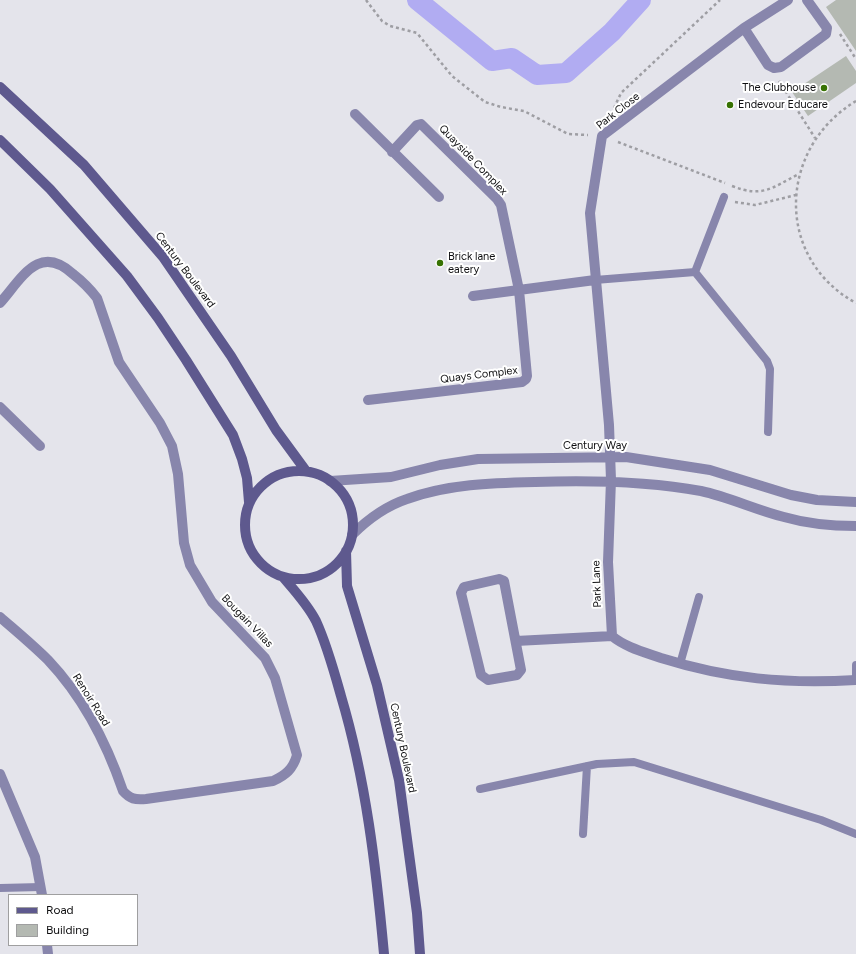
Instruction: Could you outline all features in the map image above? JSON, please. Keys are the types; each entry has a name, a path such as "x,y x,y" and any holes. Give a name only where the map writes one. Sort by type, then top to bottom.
{"main road":[{"name":"Century Boulevard","path":"0,87 84,165 163,257 231,356 276,430 306,471"},
{"path":"0,140 50,189 127,276 158,318 233,435 247,478 249,502"},
{"path":"289,471 306,471 320,475 340,489 349,504 352,516 352,535 346,551 338,563 320,575 302,579 284,577 272,572 262,565 251,550 246,539 244,526 245,514 249,502 259,488 273,477 289,471"},
{"name":"Century Boulevard","path":"346,551 347,586 377,685 400,780 417,913 420,954"},
{"path":"284,577 305,603 316,621 330,656 350,728 364,790 384,954"}],"street":[{"name":"Park Close","path":"595,280 590,213 602,136 744,28 788,0"},
{"path":"744,28 768,65 774,68 781,66 826,34 827,28 807,0"},
{"path":"355,114 439,197"},
{"name":"Quayside Complex","path":"392,152 417,125 421,124 497,199 501,205 519,290"},
{"name":"Bougain Villas","path":"0,303 30,268 41,262 52,261 64,265 90,289 97,298 119,362 172,446 178,474 184,543 190,565 212,602 265,658 275,678 297,755 294,765 288,773 273,781 146,799"},
{"path":"473,296 595,280"},
{"name":"Park Lane","path":"595,280 611,457 608,562 612,636"},
{"name":"Quays Complex","path":"368,400 525,381 527,376 519,290"},
{"path":"0,407 40,446"},
{"name":"Century Way","path":"330,481 391,477 440,465 478,460 611,457 710,470 790,495 817,500 856,502"},
{"path":"352,535 364,523 384,510 408,499 434,491 491,483 611,480 702,491 784,517 813,524 856,526"},
{"path":"499,579 503,580 516,641 521,667 520,673 488,680 482,677 461,593 462,589 499,579"},
{"name":"Renoir Road","path":"0,617 47,660 71,687 102,740 123,791 129,798 137,800 146,799"},
{"path":"516,641 612,636 634,648 680,664 740,677 772,681 805,682 856,680"},
{"path":"0,774 35,858 41,891"}],"lane":[{"path":"696,272 724,197"},
{"path":"595,280 696,272"},
{"path":"696,272 767,361 770,369 768,432"},
{"path":"680,664 699,597"},
{"path":"856,665 856,680"},
{"path":"480,789 587,766 634,762 821,820 856,834"},
{"path":"583,834 587,766"},
{"path":"0,888 41,891"}],"path":[{"path":"366,0 382,21 390,26 417,33 452,76 485,102 501,107 524,111 568,134 602,136 742,190 755,193 766,190 799,174"},
{"path":"602,136 621,93 720,0"},
{"path":"768,65 815,138"},
{"path":"856,101 842,109 827,122 815,138 805,156 799,174 796,195 797,221 800,235 808,253 818,270 832,285 856,303"},
{"path":"724,197 738,204 756,205 796,195"}],"building":[{"path":"836,0 856,0 856,51 826,7"},
{"name":"The Clubhouse","path":"846,56 856,71 856,83 808,116 792,92"}],"waterway":[{"path":"417,0 492,61 512,58 537,75 566,73 612,32 641,0"}],"place":[{"name":"The Clubhouse","path":"824,88"},
{"name":"Endevour Educare","path":"730,105"},
{"name":"Brick lane eatery","path":"440,263"}]}
